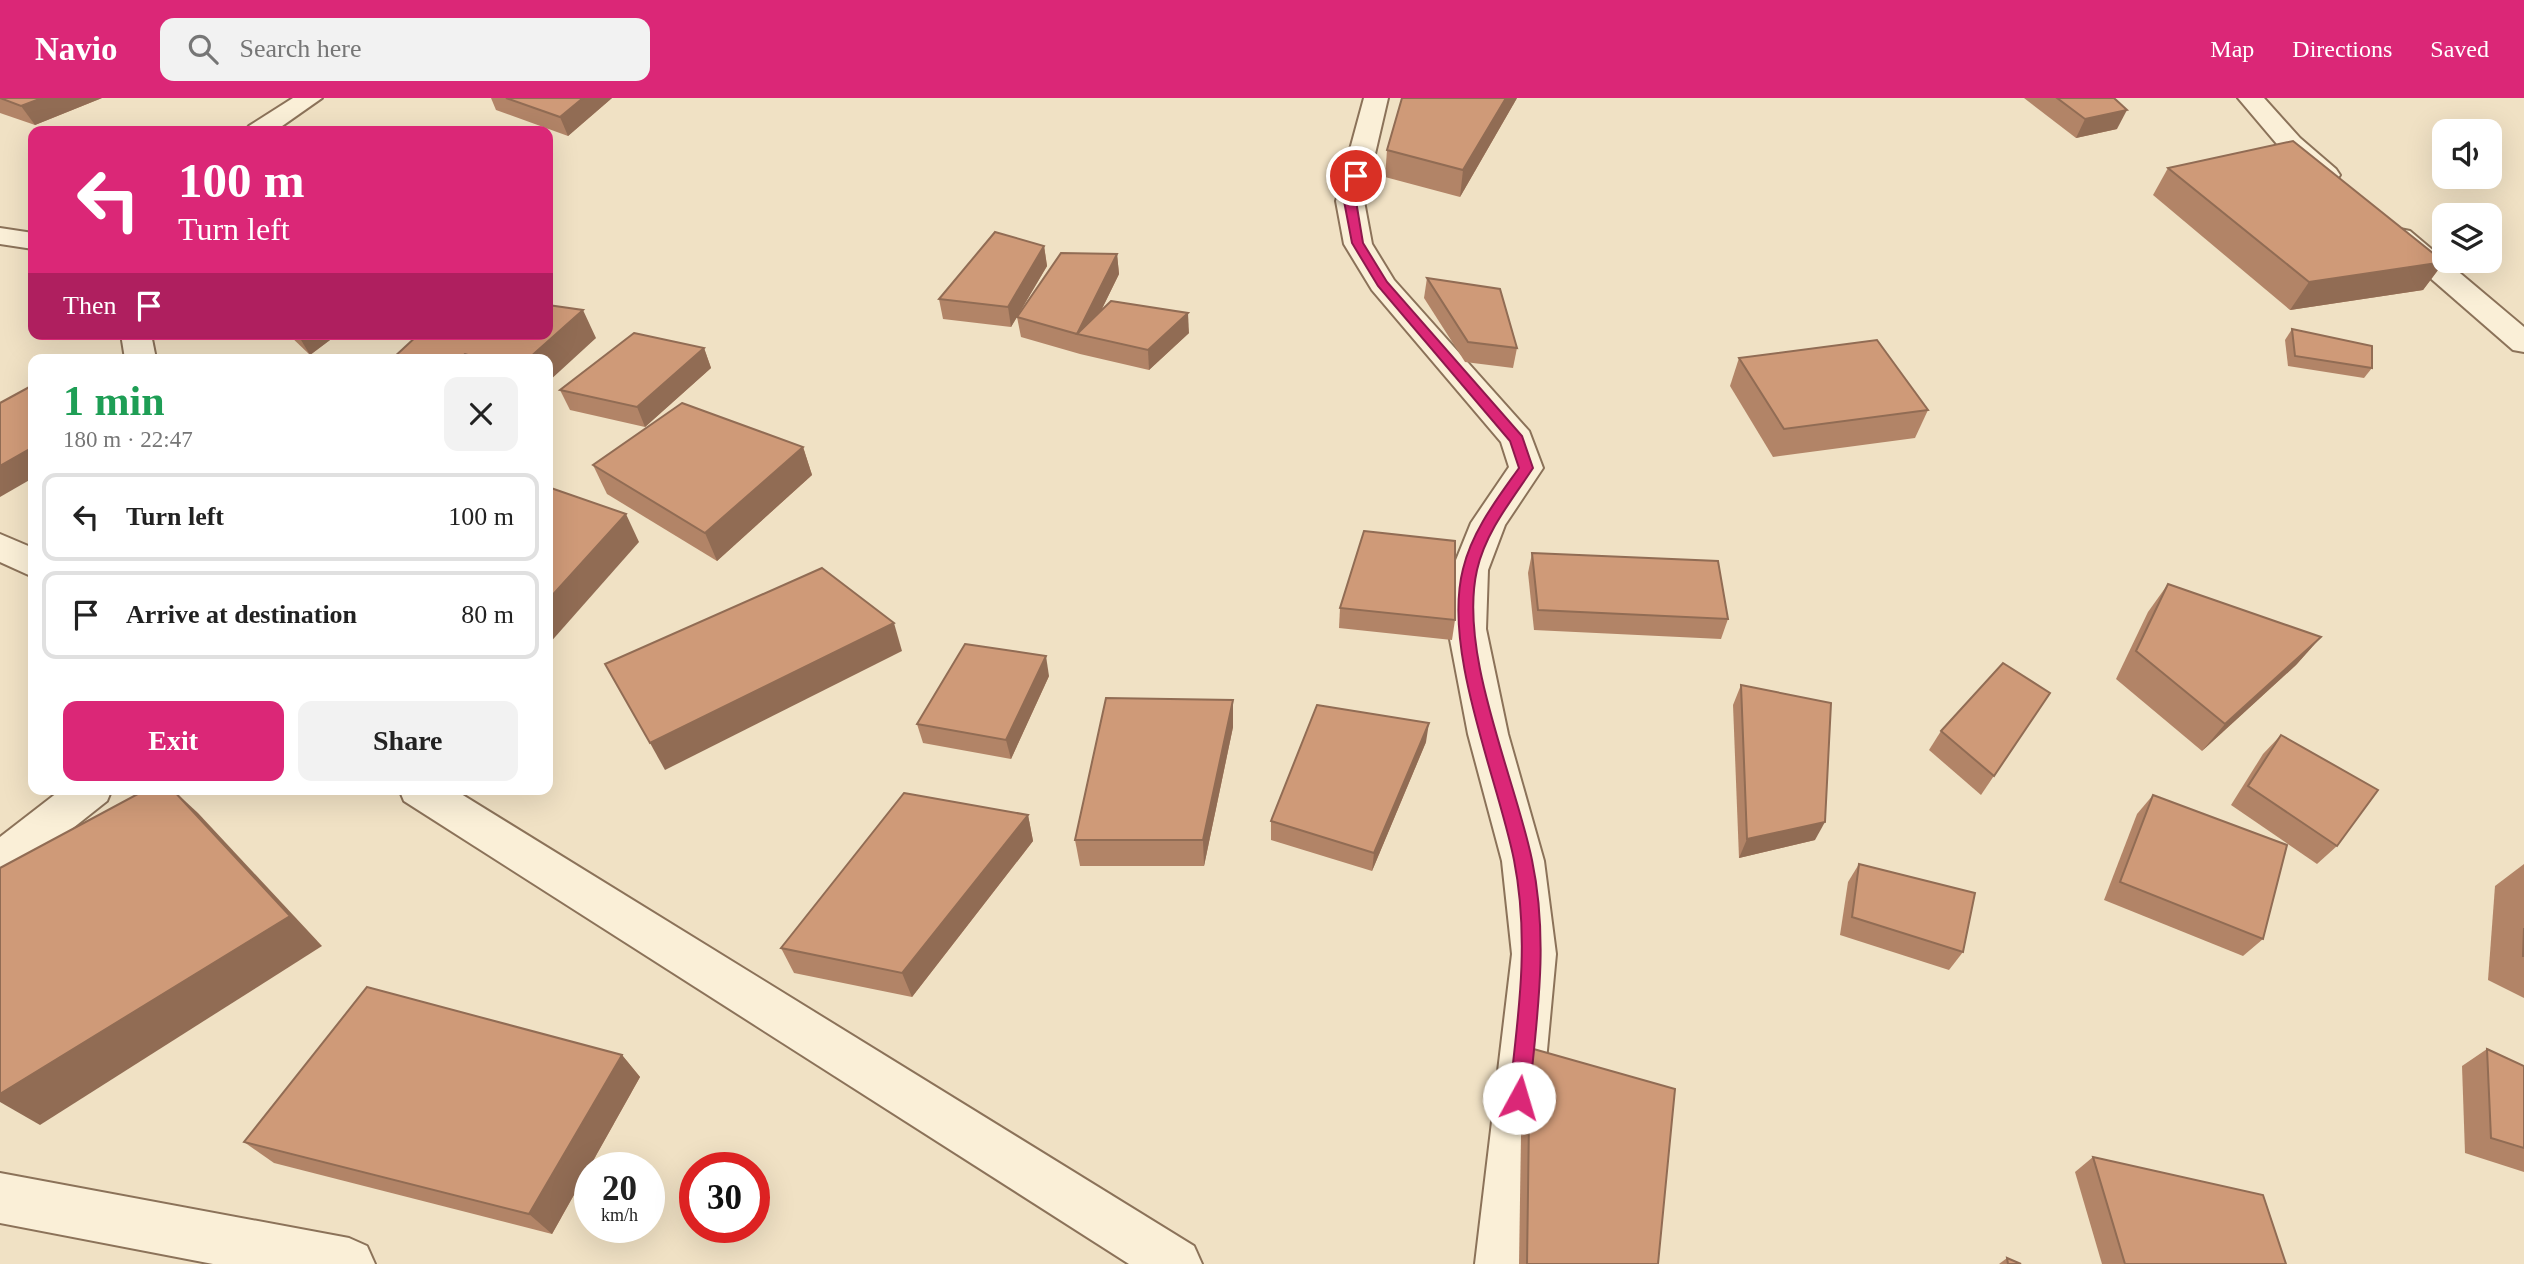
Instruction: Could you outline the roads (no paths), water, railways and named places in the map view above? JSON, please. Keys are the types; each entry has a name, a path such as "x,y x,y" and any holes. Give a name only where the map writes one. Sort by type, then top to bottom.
{"street":[{"path":"266,126 310,98"},
{"path":"1376,98 1350,201 1358,243 1382,284 1517,439 1526,468 1488,523 1470,570 1467,629 1488,734 1523,861 1534,954 1501,1264"},
{"path":"2250,98 2291,144 2343,188"},
{"path":"2384,224 2524,343"},
{"path":"0,236 28,240"},
{"path":"0,546 28,561"},
{"path":"0,861 84,795"},
{"path":"428,795 1176,1264"},
{"path":"0,1198 278,1258 349,1264"}]}
